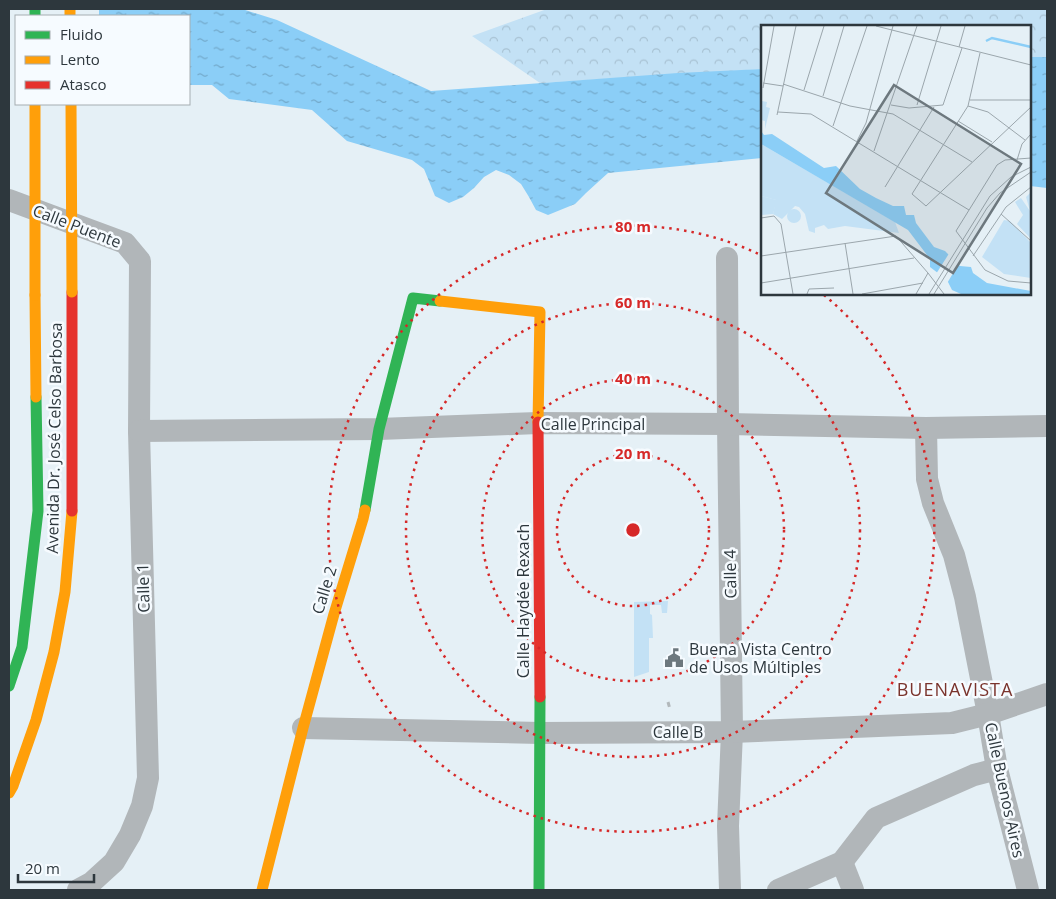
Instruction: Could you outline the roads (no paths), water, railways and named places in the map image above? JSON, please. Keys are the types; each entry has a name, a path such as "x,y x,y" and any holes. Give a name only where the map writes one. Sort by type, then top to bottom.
{"street":[{"name":"Avenida Dr. José Celso Barbosa","path":"9,686 22,648 38,511 35,105"},
{"name":"Avenida Dr. José Celso Barbosa","path":"9,793 36,720 54,652 66,592 72,516 71,105"},
{"name":"Calle Puente","path":"9,200 125,243 140,261"},
{"name":"Calle 4","path":"727,258 732,732 728,826 730,890"},
{"name":"Calle 1","path":"78,890 91,883 114,862 130,835 142,806 148,778 139,431 140,261"},
{"name":"Calle Haydée Rexach","path":"412,298 540,312 538,423 539,890"},
{"name":"Calle 2","path":"262,890 334,614 363,519 380,429 412,298"},
{"name":"Calle Principal","path":"139,431 380,429 538,423 926,428 1047,426"},
{"name":"Calle Buenos Aires","path":"926,428 927,479 933,503 954,556 965,597 997,769 1028,890"},
{"name":"Calle B","path":"303,728 540,733 732,732 952,723 988,714 1047,694"},
{"path":"778,890 842,862 876,818 974,775 997,769"},
{"path":"842,862 853,890"}],"water":[{"path":"9,9 242,9 277,20 431,91 678,73 761,69 761,158 608,173 575,204 548,215 536,210 521,184 509,175 496,170 484,177 463,197 449,203 435,196 424,169 412,160 347,141 312,110 229,99 212,85 190,85 190,15 15,15"},
{"path":"1031,57 1047,57 1047,188 1031,186"}],"place":[{"name":"Buena Vista Centro de Usos Múltiples","path":"674,658"}],"district":[{"name":"BUENAVISTA","path":"955,689"}]}
